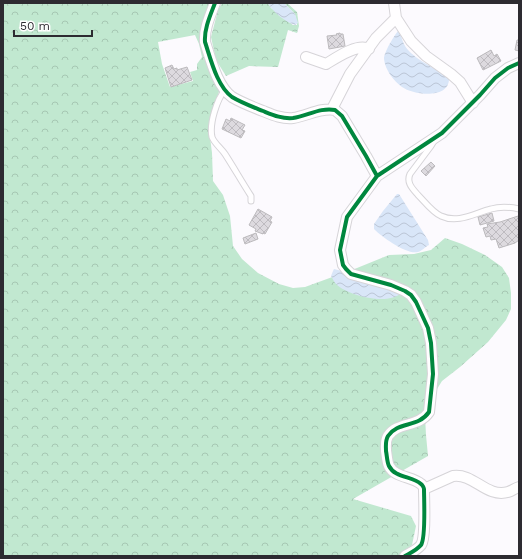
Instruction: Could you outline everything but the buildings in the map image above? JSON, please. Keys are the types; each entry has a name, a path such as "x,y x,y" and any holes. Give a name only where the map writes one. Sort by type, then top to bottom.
{"street":[{"path":"215,3 204,36 218,79 225,90 248,106 278,117 292,118 320,110 335,110 342,116 377,176"},
{"path":"394,3 396,18 411,41 426,56 460,82 473,102"},
{"path":"332,109 350,74 376,38 396,18"},
{"path":"306,57 326,64 359,47 369,49"},
{"path":"405,556 414,551 422,543 424,535 424,489 421,484 394,472 389,465 385,444 387,438 396,428 420,421 426,417 429,412 433,385 431,343 428,328 416,302 411,295 391,285 351,274 342,265 340,250 346,218 377,176 436,138 450,126 495,78 519,62"},
{"path":"424,489 458,475 466,477 484,488 499,493 508,492 519,487"}],"lane":[{"path":"225,90 221,94 215,111 212,124 212,135 213,139 224,153 251,196 251,201"},
{"path":"436,138 410,174 408,181 428,205 438,214 448,218 461,218 496,208 505,207 519,209"}],"green space":[{"path":"3,3 210,3 202,23 200,38 220,89 214,106 209,129 213,181 223,195 230,216 233,246 242,259 258,273 279,284 293,288 305,287 389,255 414,254 431,250 445,238 485,255 502,267 509,278 511,309 506,320 488,342 442,381 429,402 425,416 428,456 353,499 411,516 416,526 412,545 398,556 3,556","holes":["195,35 202,57 197,64 197,70 190,72 193,81 170,87 162,64 158,42"]},
{"path":"222,3 268,3 271,8 293,25 297,25 295,14 284,3 287,3 297,12 299,26 297,33 288,30 278,67 249,66 226,76 216,60 211,37 218,10"}],"water":[{"path":"268,3 284,3 295,14 298,23 295,25 291,24 283,19"},
{"path":"398,31 400,32 404,44 411,53 449,78 448,85 444,90 430,94 414,92 407,90 396,82 386,67 384,56 387,48"},
{"path":"397,194 399,194 428,240 429,245 418,252 408,251 401,248 374,229 374,224"},
{"path":"334,269 395,290 400,294 386,299 377,299 368,298 349,292 336,284 331,276"}],"cycle path":[{"path":"215,3 206,27 205,42 218,80 227,92 232,97 244,103 281,117 293,118 324,110 335,110 342,116 377,176"},
{"path":"405,556 418,548 423,541 424,489 417,481 399,475 392,470 387,461 386,442 392,431 402,426 414,423 429,412 433,374 431,343 428,328 416,302 411,295 391,285 351,274 343,265 340,250 347,217 377,176 442,133 495,78 508,68 519,63"}]}
